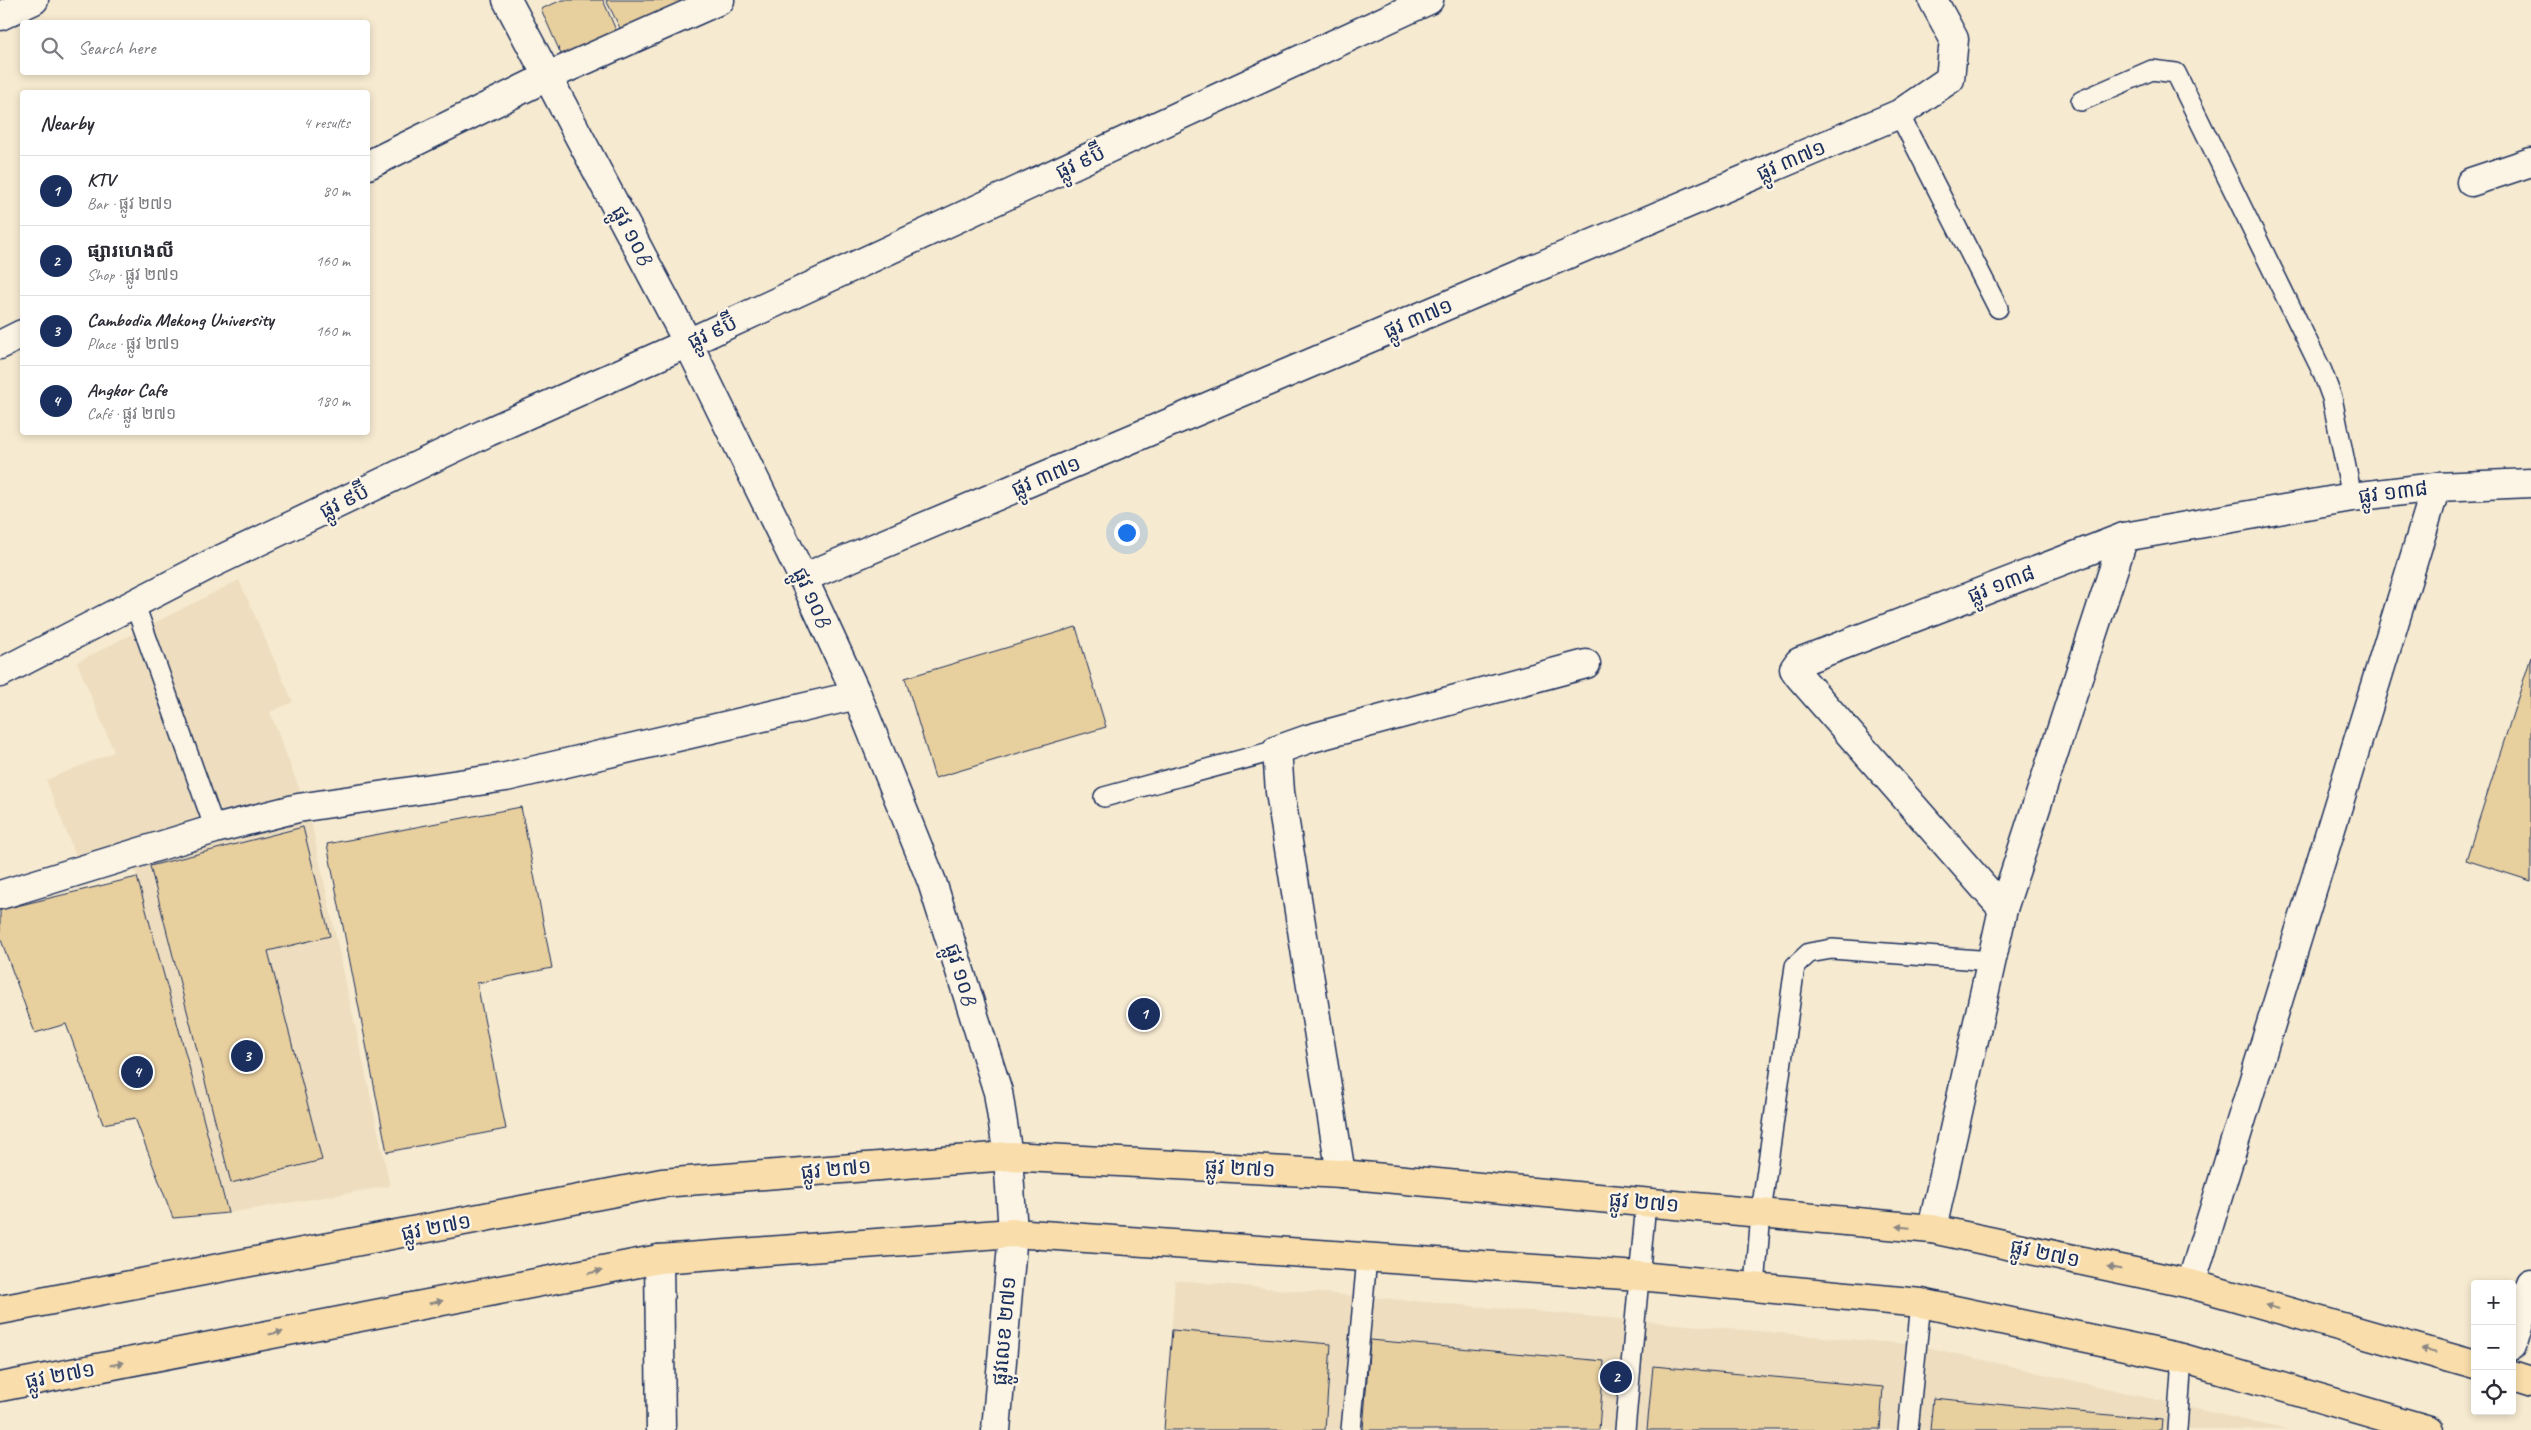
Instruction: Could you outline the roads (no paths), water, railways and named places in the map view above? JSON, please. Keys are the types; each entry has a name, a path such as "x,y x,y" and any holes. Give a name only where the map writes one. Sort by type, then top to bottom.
{"main road":[{"name":"ផ្លូវ ២៧១","path":"0,1310 662,1184 1008,1156 1341,1174 1932,1229 2191,1284 2471,1364"},
{"name":"ផ្លូវ ២៧១","path":"0,1387 659,1259 1012,1233 1639,1276 1921,1303 2182,1358 2429,1430"},
{"path":"2516,1377 2531,1382"}],"street":[{"path":"0,16 34,0"},
{"name":"ផ្លូវ ១០B","path":"507,0 549,76 688,343 803,578 857,695 932,882 998,1092 1008,1156 1012,1233"},
{"path":"370,164 549,76 720,0"},
{"name":"ផ្លូវ ៩ប៊ី","path":"0,673 135,605 211,564 488,432 688,343 1428,0"},
{"name":"ផ្លូវ ៣៧១","path":"803,578 1899,114 1950,79 1954,39 1933,0"},
{"path":"2471,182 2531,162"},
{"path":"0,345 20,335"},
{"name":"ផ្លូវ ១៣៨","path":"2004,909 1799,676 1794,669 1799,662 2124,537 2352,497 2436,487 2531,483"},
{"path":"2191,1284 2436,487"},
{"path":"1932,1229 2004,909 2124,537"},
{"path":"1341,1174 1280,792 1277,750 1308,739 1586,664"},
{"path":"0,895 215,829 298,808 506,777 857,695"},
{"name":"ផ្លូវលេខ ២៧១","path":"996,1430 1012,1233"},
{"path":"659,1259 661,1430"},
{"path":"2516,1333 2531,1283"}],"lane":[{"path":"2080,101 2152,70 2176,73 2322,371 2332,398 2352,497"},
{"path":"1899,114 1998,308"},
{"path":"135,605 215,829"},
{"path":"1104,797 1277,750"},
{"path":"1755,1287 1761,1213 1795,966 1808,953 1832,949 1992,962"},
{"path":"1626,1430 1646,1203"},
{"path":"1351,1430 1367,1258"},
{"path":"1908,1430 1921,1303"},
{"path":"2177,1430 2182,1358"}],"place":[{"name":"KTV","path":"1144,1014"},
{"name":"Cambodia Mekong University","path":"247,1056"},
{"name":"Angkor Cafe","path":"137,1072"},
{"name":"ផ្សារហេងលី","path":"1616,1377"}]}
